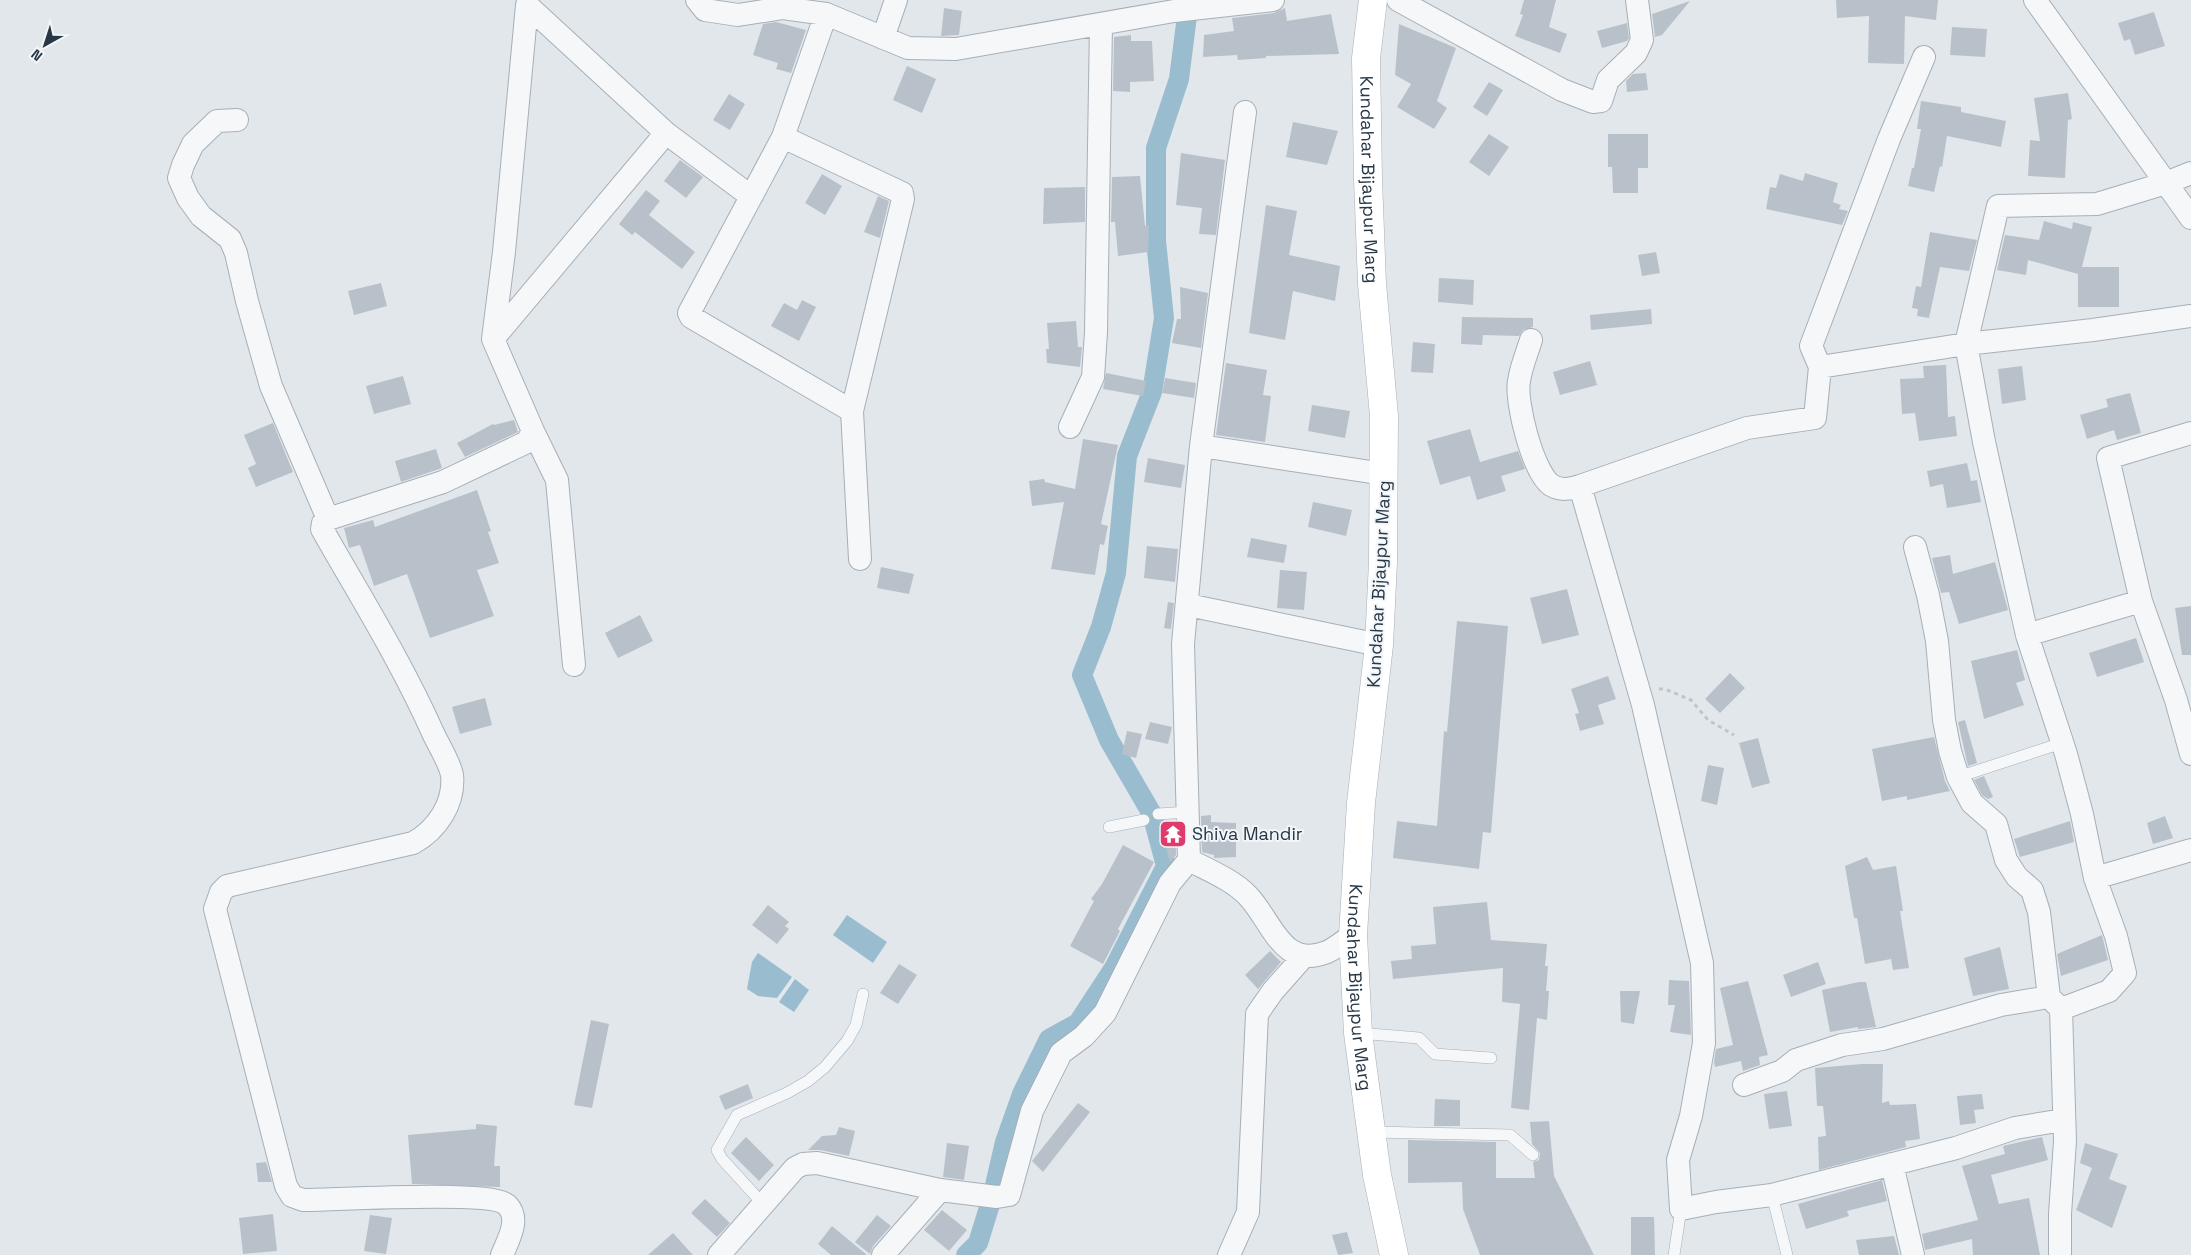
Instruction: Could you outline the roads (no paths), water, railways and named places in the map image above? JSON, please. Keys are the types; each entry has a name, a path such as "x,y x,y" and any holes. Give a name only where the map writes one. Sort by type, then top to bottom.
{"main road":[{"name":"Kundahar Bijaypur Marg","path":"1373,0 1366,58 1368,179 1372,284 1384,416 1384,474 1380,645 1361,803 1353,935 1358,1032 1377,1175 1394,1255"}],"street":[{"path":"698,0 705,10 738,15 782,4 826,14 908,48 956,49 1174,11 1273,0"},
{"path":"883,38 896,0"},
{"path":"1398,0 1562,90 1593,102 1601,101 1608,80 1636,53 1642,40 1637,0"},
{"path":"2035,0 2191,218"},
{"path":"532,3 666,133 741,189 753,194"},
{"path":"532,3 493,339 532,431 557,480 574,665"},
{"path":"826,14 783,137 689,313 691,317 852,411"},
{"path":"1070,427 1093,377 1096,332 1102,24"},
{"path":"1531,340 1518,382 1525,434 1540,473 1551,485 1565,490 1747,428 1815,418 1820,367 1811,346 1889,139 1924,57"},
{"path":"719,1255 795,1168 803,1164 817,1163 940,1190 986,1196 1009,1195 1032,1110 1061,1054 1084,1036 1105,1012 1170,883 1189,860 1183,644 1202,446 1245,112"},
{"path":"237,120 217,121 193,144 179,178 188,198 201,216 230,239 236,253 247,301 271,386 328,519"},
{"path":"493,339 666,133"},
{"path":"783,137 902,192 903,199 852,411 860,559"},
{"path":"1744,1085 1782,1071 1796,1060 1842,1045 1883,1038 2001,1005 2055,1003 2109,991 2125,973 2116,936 2095,878 2082,814 2062,743 2027,635 1984,442 1966,344 1998,206 2096,204 2166,183 2191,173"},
{"path":"1820,367 1966,344 2093,330 2191,316"},
{"path":"502,1255 513,1226 513,1214 508,1206 500,1200 455,1197 303,1200 292,1196 286,1186 215,909 217,901 227,886 413,843 424,837 435,826 450,800 452,774 421,706 322,528 323,523 328,519 443,482 527,442 532,431"},
{"path":"2191,433 2108,458 2141,601 2176,700 2191,754"},
{"path":"1202,446 1384,474"},
{"path":"1580,486 1638,688 1702,963 1704,1044 1690,1116 1678,1160 1681,1210 1716,1202 1772,1195 1956,1148 2015,1128 2064,1120"},
{"path":"1915,547 1930,604 1937,641 1944,720 1950,751 1958,777 1972,803 1996,824 2006,860 2017,877 2032,890 2039,912 2055,1003 2064,1120 2065,1141 2060,1214 2060,1255"},
{"path":"2027,635 2141,601"},
{"path":"1188,605 1380,645"},
{"path":"2095,878 2191,850"},
{"path":"1189,860 1239,888 1248,896 1288,950 1304,956 1327,952 1353,935"},
{"path":"1229,1255 1248,1212 1257,1014 1272,991 1304,956"},
{"path":"1892,1164 1913,1255"},
{"path":"883,1255 940,1190"}],"lane":[{"path":"1958,777 2062,743"},
{"path":"1158,814 1188,812"},
{"path":"1110,827 1144,820"},
{"path":"763,1204 722,1159 717,1150 737,1115 787,1093 808,1081 825,1067 847,1041 856,1025 863,994"},
{"path":"1358,1032 1419,1038 1435,1054 1490,1058"},
{"path":"1372,1132 1510,1135 1533,1155"},
{"path":"1772,1195 1787,1255"},
{"path":"1674,1255 1681,1210"}],"water":[{"path":"847,915 887,942 873,963 833,935"},
{"path":"758,953 792,977 777,998 758,996 747,989 752,962"},
{"path":"795,979 809,990 794,1012 779,1002"}],"waterway":[{"path":"966,1255 978,1243 992,1198 1005,1142 1022,1094 1049,1039 1078,1023 1114,968 1166,866 1152,814 1109,740 1082,675 1101,627 1116,573 1127,456 1152,392 1164,318 1156,241 1156,148 1179,79 1189,0"}],"place":[{"name":"Shiva Mandir","path":"1173,834"}]}
